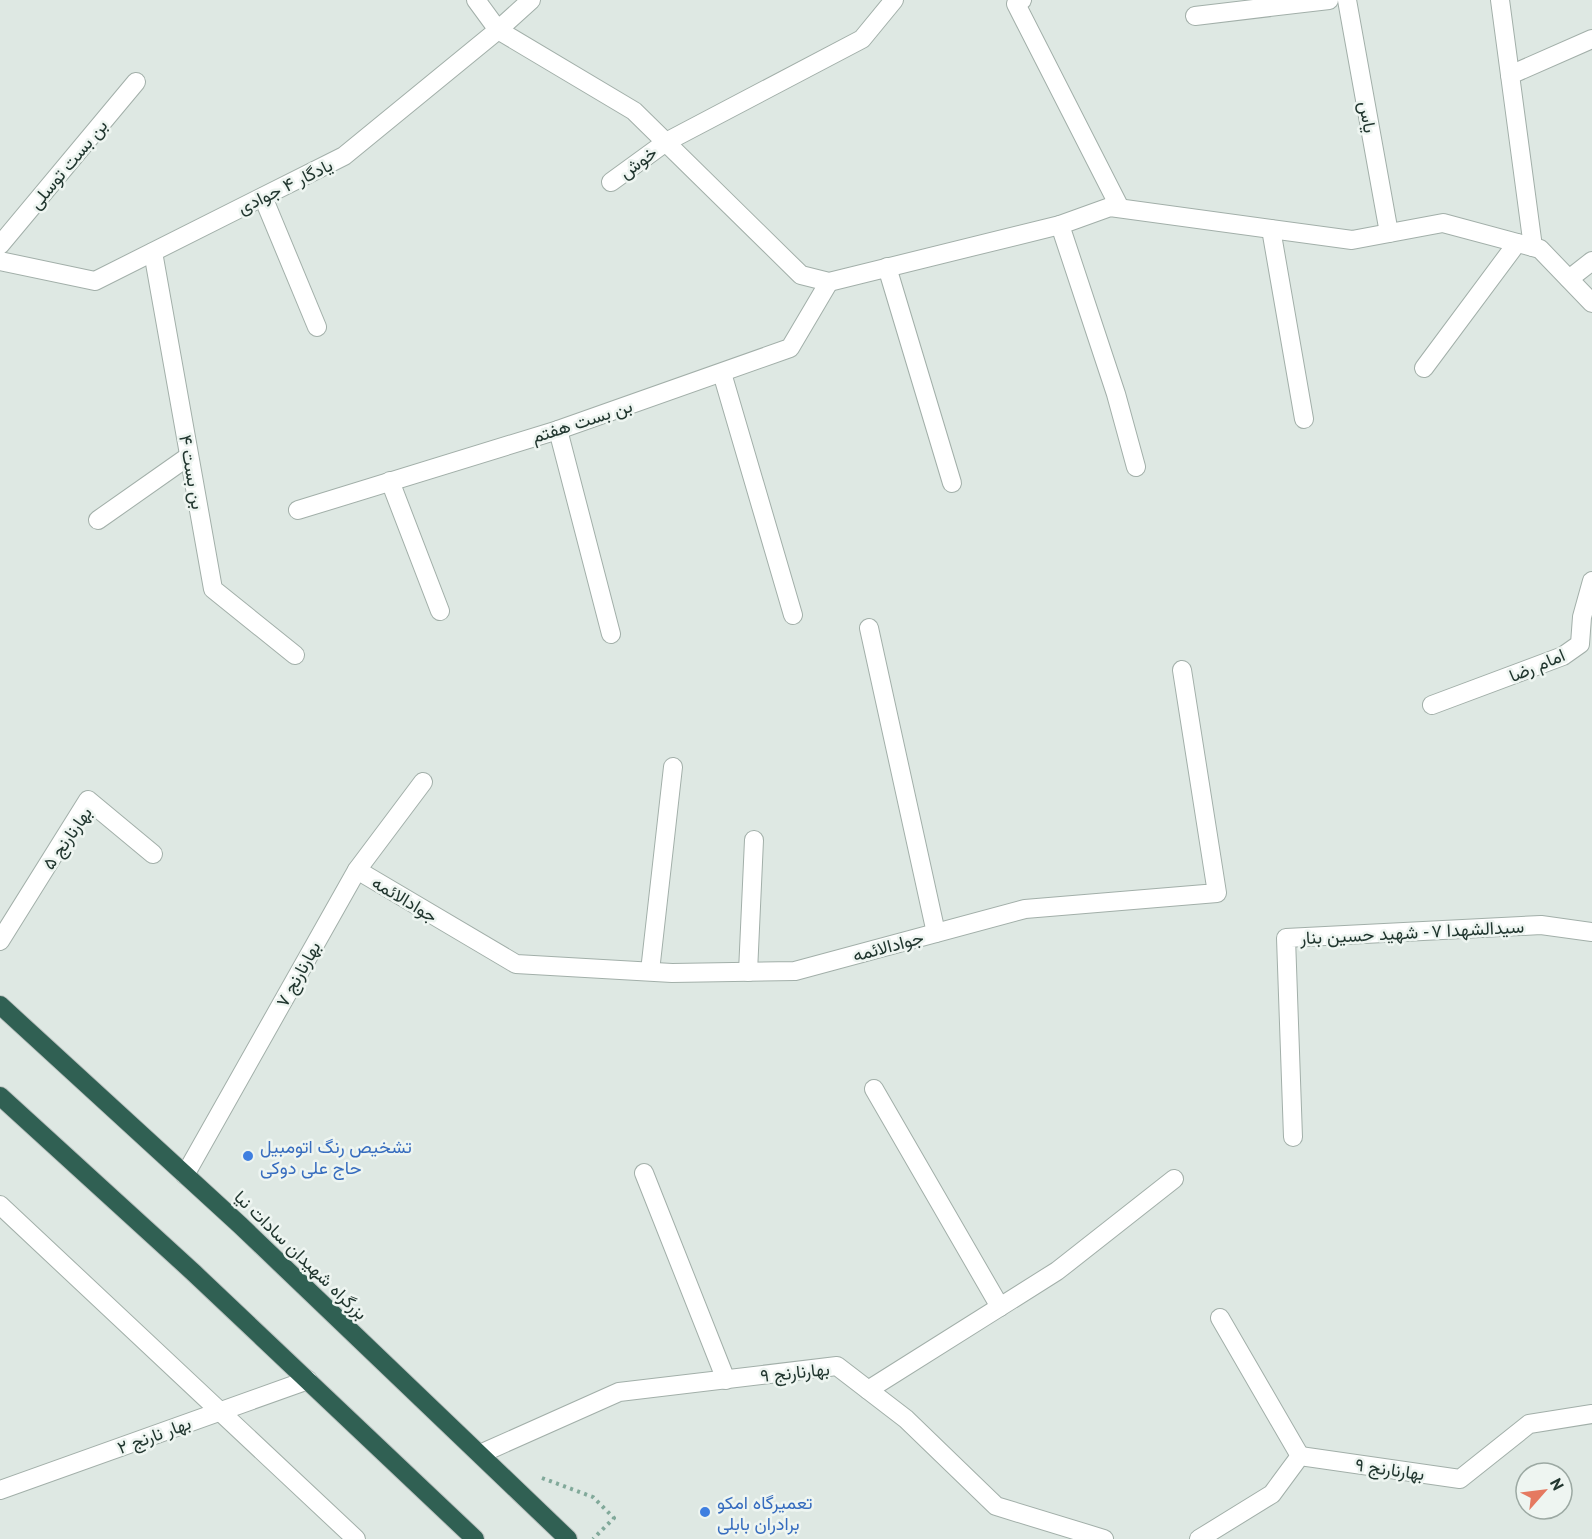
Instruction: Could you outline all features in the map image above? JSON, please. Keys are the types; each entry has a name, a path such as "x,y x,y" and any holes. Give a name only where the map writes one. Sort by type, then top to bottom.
{"highway":[{"name":"بزرگراه شهیدان سادات نیا","path":"0,1005 249,1233 568,1539"},
{"path":"0,1096 186,1265 475,1539"}],"street":[{"path":"476,0 498,30 634,111 801,275 829,282 1060,225 1110,207 1352,240 1443,223 1540,249 1592,303"},
{"name":"یادگار ۴ جوادی","path":"0,261 95,281 344,156 498,30 531,0"},
{"name":"خوش","path":"611,182 666,142 862,39 894,0"},
{"path":"1022,0 1016,4 1120,208"},
{"path":"1195,16 1329,0"},
{"name":"یاس","path":"1347,0 1389,233"},
{"path":"1424,368 1525,245 1510,75 1500,0"},
{"path":"1510,75 1592,39"},
{"name":"بن بست توسلی","path":"0,245 136,82"},
{"path":"263,197 317,327"},
{"path":"1060,225 1116,394 1136,467"},
{"path":"1271,229 1304,419"},
{"name":"بن بست ۴","path":"153,252 213,589 295,655"},
{"path":"1569,279 1592,261"},
{"path":"887,267 952,483"},
{"name":"بن بست هفتم","path":"298,510 558,430 722,374 790,348 829,282"},
{"path":"722,374 793,615"},
{"path":"558,430 611,634"},
{"path":"98,520 189,456"},
{"path":"390,482 440,611"},
{"name":"امام رضا","path":"1432,705 1563,656 1580,644 1582,617 1592,581"},
{"path":"869,628 936,933"},
{"name":"جوادالائمه","path":"357,870 516,964 672,973 795,971 1025,909 1217,893 1182,670"},
{"path":"650,971 673,767"},
{"name":"بهارنارنج ۷","path":"185,1175 357,870 423,782"},
{"name":"بهارنارنج ۵","path":"0,941 88,800 153,854"},
{"path":"748,972 754,840"},
{"name":"سیدالشهدا ۷ - شهید حسین بنار","path":"1293,1137 1286,939 1541,925 1592,932"},
{"path":"874,1089 1000,1307"},
{"path":"644,1173 726,1380"},
{"path":"868,1390 1057,1271 1174,1179"},
{"path":"0,1204 356,1539"},
{"path":"1199,1539 1226,1532 1272,1494 1300,1456 1220,1318"},
{"name":"بهارنارنج ۹","path":"480,1454 619,1392 837,1366 906,1419 996,1506 1104,1539"},
{"name":"بهار نارنج ۲","path":"0,1490 308,1380"},
{"name":"بهارنارنج ۹","path":"1300,1456 1460,1479 1529,1424 1592,1414"}],"path":[{"path":"593,1497 614,1518 593,1539"}],"place":[{"name":"تشخیص رنگ اتومبیل حاج علی دوکی","path":"248,1156"},
{"name":"تعمیرگاه امکو برادران بابلی","path":"705,1512"}]}
